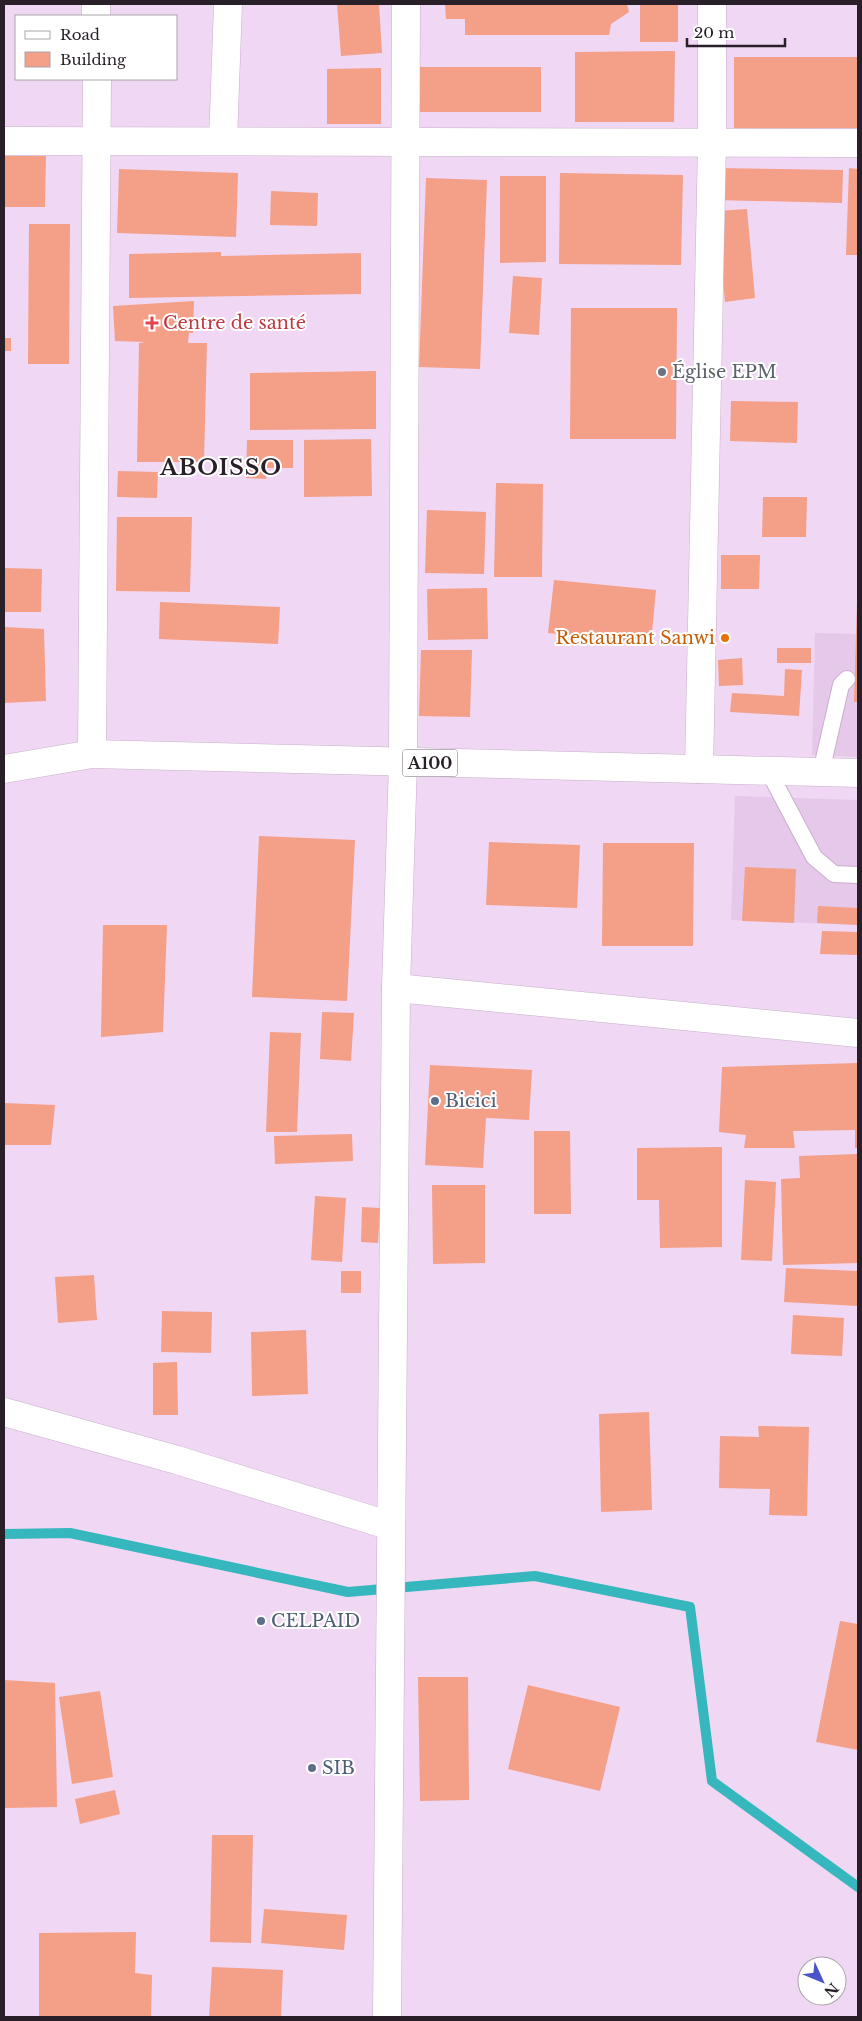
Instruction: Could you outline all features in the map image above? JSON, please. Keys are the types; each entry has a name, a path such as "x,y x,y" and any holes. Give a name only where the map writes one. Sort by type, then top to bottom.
{"main road":[{"path":"223,141 228,4"},
{"path":"387,2017 396,988 403,762 406,4"},
{"path":"698,769 712,143 712,4"},
{"path":"92,754 97,80"},
{"path":"4,141 858,143"},
{"name":"A100","path":"4,769 92,754 858,773"},
{"path":"396,988 858,1032"},
{"path":"4,1412 177,1460 391,1526"}],"lane":[{"path":"821,772 841,685 847,679"},
{"path":"768,770 814,857 834,874 858,875"}],"shaded area":[{"path":"815,633 858,634 858,757 812,755"},
{"path":"735,796 858,800 858,925 731,920"}],"building":[{"path":"337,4 379,4 382,53 341,56"},
{"path":"445,4 627,4 629,12 611,24 609,35 465,35 465,19 446,19"},
{"path":"640,4 678,4 678,42 640,42"},
{"path":"675,51 674,122 575,122 575,52"},
{"path":"734,57 858,57 858,128 734,129"},
{"path":"415,67 541,67 541,112 415,112"},
{"path":"381,68 381,124 327,124 327,69"},
{"path":"4,156 46,156 45,207 4,207"},
{"path":"716,168 843,170 842,203 715,200"},
{"path":"849,168 858,169 858,255 846,255"},
{"path":"119,169 238,173 236,237 117,233"},
{"path":"560,173 683,175 681,265 559,264"},
{"path":"500,176 546,176 546,262 500,263"},
{"path":"426,178 487,180 480,369 419,367"},
{"path":"271,191 318,193 317,226 270,225"},
{"path":"747,209 755,298 725,302 717,211"},
{"path":"29,224 70,224 69,364 28,364"},
{"path":"221,252 221,256 361,253 361,294 129,298 129,254"},
{"path":"513,276 542,278 539,335 509,333"},
{"path":"194,301 193,333 189,333 188,343 207,343 204,462 137,462 139,343 146,342 115,341 113,306"},
{"path":"571,308 677,308 676,439 570,439"},
{"path":"4,338 11,338 11,351 4,351"},
{"path":"376,371 376,429 250,430 250,373"},
{"path":"731,401 798,402 797,443 730,441"},
{"path":"371,439 372,496 304,497 304,440"},
{"path":"247,440 293,440 293,468 267,468 266,479 246,478"},
{"path":"118,471 158,472 157,498 117,497"},
{"path":"496,483 543,484 542,577 494,577"},
{"path":"763,497 807,497 806,537 762,537"},
{"path":"427,510 486,512 484,574 425,573"},
{"path":"117,517 192,517 190,592 116,591"},
{"path":"721,555 760,555 759,589 721,589"},
{"path":"4,568 42,569 41,612 4,612"},
{"path":"554,580 656,590 651,643 548,633"},
{"path":"487,588 488,639 428,640 427,589"},
{"path":"857,601 858,702 854,702"},
{"path":"160,602 280,607 278,644 159,639"},
{"path":"4,627 44,629 46,701 4,703"},
{"path":"777,648 811,648 811,663 777,663"},
{"path":"421,650 472,650 470,717 419,716"},
{"path":"742,658 743,685 719,686 718,660"},
{"path":"785,669 802,670 799,716 730,712 732,693 784,696"},
{"path":"259,836 355,840 347,1001 252,997"},
{"path":"489,842 580,845 577,908 486,905"},
{"path":"603,843 694,843 693,946 602,946"},
{"path":"745,867 796,869 794,923 742,921"},
{"path":"818,906 858,908 858,925 817,923"},
{"path":"103,925 167,925 163,1032 101,1037"},
{"path":"822,931 858,932 858,955 820,954"},
{"path":"322,1012 354,1013 351,1061 320,1059"},
{"path":"270,1032 301,1033 297,1132 266,1132"},
{"path":"858,1063 858,1148 855,1148 855,1130 793,1131 795,1148 744,1148 746,1135 719,1132 722,1067"},
{"path":"430,1065 532,1070 529,1120 486,1118 483,1168 425,1165"},
{"path":"4,1103 55,1105 51,1145 4,1145"},
{"path":"534,1131 570,1131 571,1214 534,1214"},
{"path":"352,1134 353,1161 275,1164 274,1136"},
{"path":"722,1147 722,1247 660,1248 659,1200 637,1200 637,1148"},
{"path":"858,1154 858,1263 783,1265 781,1179 800,1178 799,1156"},
{"path":"745,1180 776,1182 772,1261 741,1260"},
{"path":"432,1185 485,1185 485,1263 433,1264"},
{"path":"315,1196 346,1198 342,1262 311,1260"},
{"path":"362,1207 380,1208 378,1243 361,1242"},
{"path":"786,1268 858,1271 858,1306 784,1302"},
{"path":"341,1271 361,1271 361,1293 341,1293"},
{"path":"94,1275 97,1320 58,1323 55,1277"},
{"path":"162,1311 212,1312 211,1353 161,1352"},
{"path":"793,1315 844,1318 842,1356 791,1354"},
{"path":"306,1330 308,1394 252,1396 251,1332"},
{"path":"177,1362 178,1415 153,1415 153,1363"},
{"path":"649,1412 652,1510 601,1512 599,1414"},
{"path":"758,1426 809,1427 807,1516 769,1515 770,1489 719,1488 720,1436 759,1437"},
{"path":"840,1621 858,1624 858,1750 816,1742"},
{"path":"418,1677 468,1677 469,1800 420,1801"},
{"path":"4,1680 55,1683 57,1807 4,1808"},
{"path":"528,1685 620,1707 600,1791 508,1769"},
{"path":"100,1691 113,1777 72,1784 59,1697"},
{"path":"115,1790 120,1814 80,1824 75,1799"},
{"path":"212,1835 253,1835 251,1943 210,1942"},
{"path":"264,1909 347,1915 344,1950 261,1943"},
{"path":"136,1932 135,1973 152,1975 151,2017 39,2017 39,1933"},
{"path":"212,1967 283,1970 281,2017 209,2017"}],"waterway":[{"path":"4,1534 70,1533 348,1592 535,1576 690,1607 712,1781 858,1887"}],"place":[{"name":"Centre de santé","path":"152,323"},
{"name":"Église EPM","path":"662,372"},
{"name":"Restaurant Sanwi","path":"725,638"},
{"name":"Bicici","path":"435,1101"},
{"name":"CELPAID","path":"261,1621"},
{"name":"SIB","path":"312,1768"}],"district":[{"name":"ABOISSO","path":"221,467"}]}
